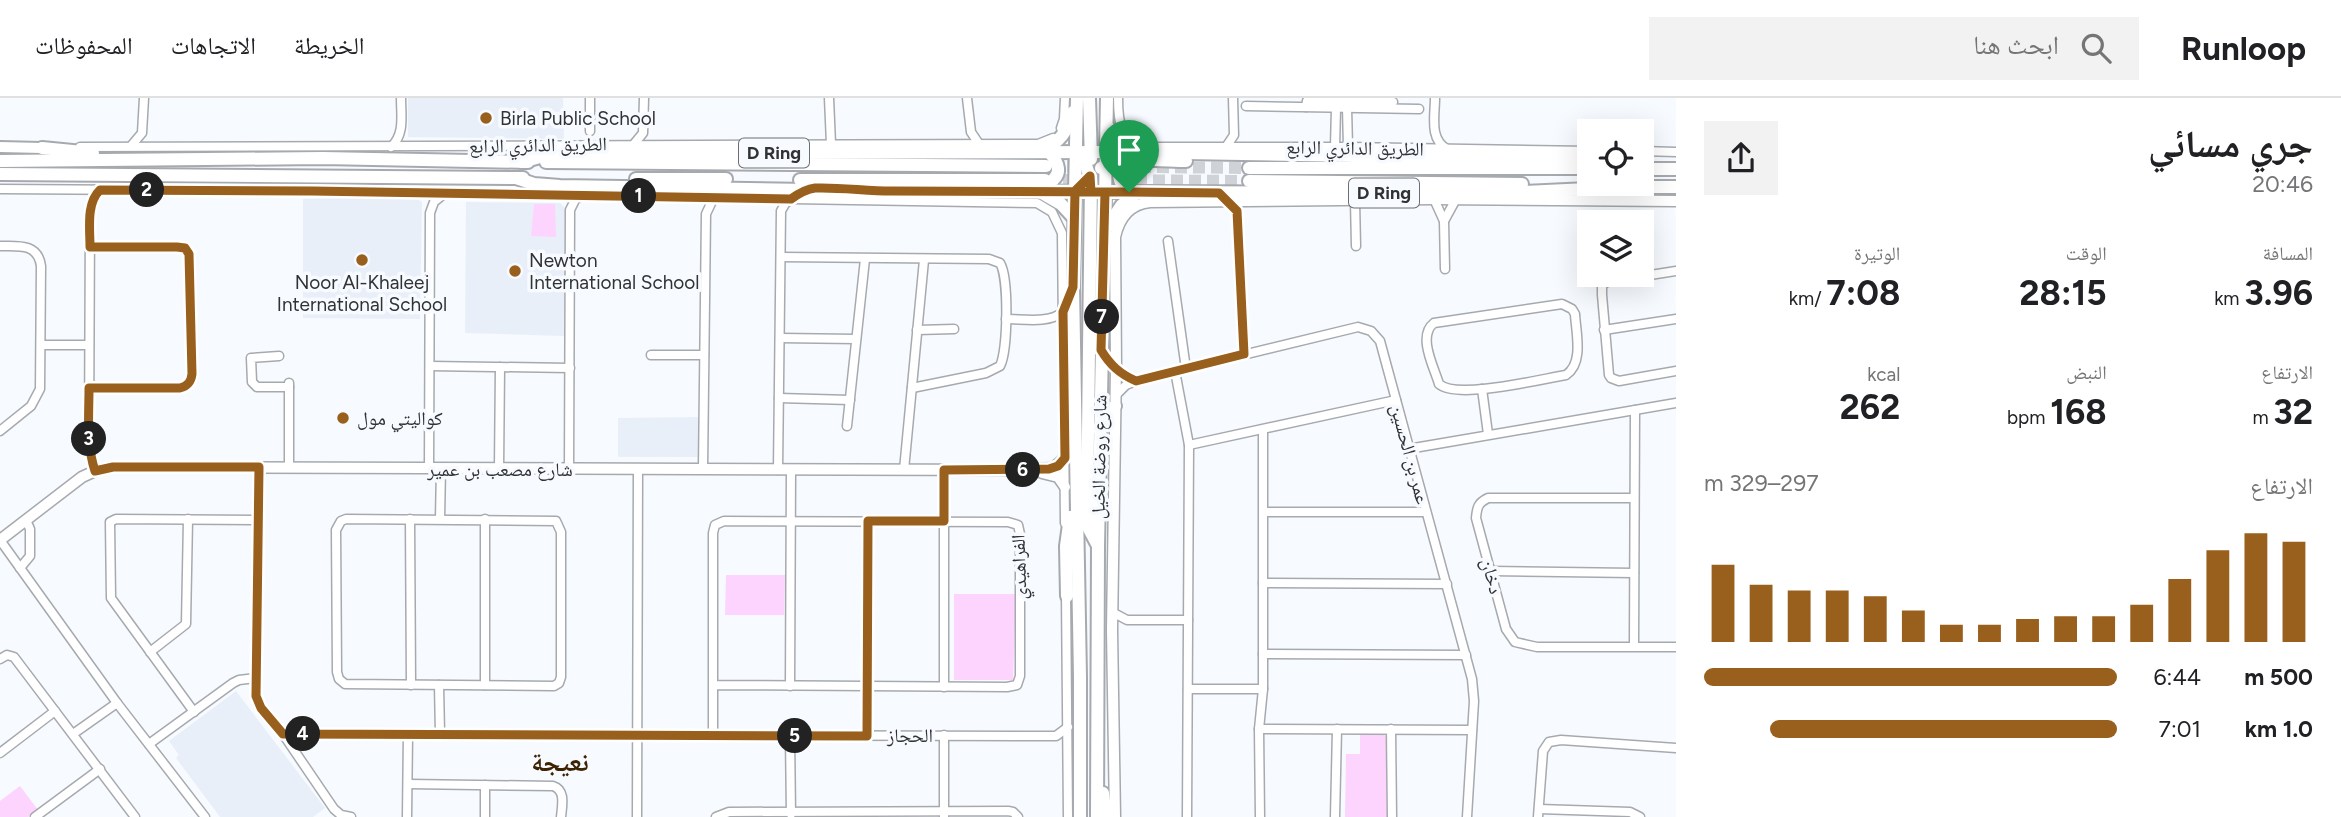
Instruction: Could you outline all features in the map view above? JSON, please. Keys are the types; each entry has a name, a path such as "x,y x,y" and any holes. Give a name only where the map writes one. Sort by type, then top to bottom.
{"main road":[{"name":"شارع روضة الخيل","path":"1097,817 1098,546 1105,192 1097,167 1107,126 1107,98"},
{"name":"شارع روضة الخيل","path":"1077,99 1083,152 1075,186 1070,456 1080,817"},
{"path":"1028,153 1047,148 1061,138 1067,130 1077,99"},
{"path":"1107,126 1122,143 1143,152"},
{"path":"794,153 810,143"},
{"path":"673,144 699,153"},
{"path":"937,144 960,149"},
{"name":"الطريق الدائري الرابع","path":"0,147 42,148"},
{"path":"42,148 145,158"},
{"path":"1376,156 1388,148"},
{"name":"D Ring","path":"522,162 538,156 556,154 960,149 1028,153 1083,152 1097,167 1143,152 1270,154 1303,150 1376,156 1577,160"},
{"path":"1049,152 1058,163 1059,169 1054,180 1044,185 1074,218"},
{"path":"1083,152 1097,167"},
{"path":"1075,186 1097,167 1126,161 1241,161 1270,154"},
{"name":"الطريق الدائري الرابع","path":"0,160 420,159 820,166 1046,166"},
{"path":"1104,236 1114,215 1133,192 1120,183 1122,165 1126,161"},
{"path":"1097,167 1091,192 1087,517 1089,529 1098,546"},
{"name":"الطريق الدائري الرابع","path":"1249,168 1577,168"},
{"path":"1654,169 1676,169"},
{"name":"الطريق الدائري الرابع","path":"0,174 1044,185"},
{"path":"0,182 57,180 105,174"},
{"path":"516,178 552,186 813,188"},
{"name":"الطريق الدائري الرابع","path":"1249,181 1577,186"},
{"name":"D Ring","path":"813,188 902,191 936,184 1044,185 1075,186 1091,192 1219,193 1577,189"},
{"path":"670,187 690,197"},
{"name":"الطريق الدائري الرابع","path":"1654,187 1676,187"},
{"path":"791,199 813,188"},
{"path":"1063,312 1073,287"},
{"path":"1100,431 1115,401"},
{"path":"1067,596 1066,546 1072,476 1070,456"},
{"path":"1097,781 1105,801 1106,817"}],"street":[{"path":"144,98 144,128 148,138 156,146"},
{"path":"391,147 398,140 401,130 401,98"},
{"path":"590,98 590,131 598,144"},
{"path":"633,144 643,133 643,98"},
{"path":"829,98 831,144"},
{"path":"967,98 971,132 979,144"},
{"name":"الطريق الدائري الرابع","path":"1118,98 1120,127 1125,136 1131,142 1146,147 1577,151"},
{"path":"1233,98 1234,135 1236,142 1243,147"},
{"path":"1423,149 1432,141 1434,133 1435,98"},
{"path":"960,149 979,144 1047,142 1061,128 1077,99"},
{"path":"1246,106 1266,102 1347,108 1393,103"},
{"path":"1306,107 1307,102 1393,103 1419,109"},
{"path":"1335,147 1336,108"},
{"path":"1347,108 1348,147"},
{"path":"131,146 140,138 144,128"},
{"path":"401,130 405,140 413,147"},
{"path":"579,144 590,131"},
{"path":"960,149 971,132"},
{"path":"643,133 654,144"},
{"path":"1434,133 1440,145 1447,149"},
{"path":"1226,147 1234,135"},
{"name":"الطريق الدائري الرابع","path":"42,148 937,144"},
{"path":"1654,151 1676,152"},
{"path":"0,189 791,199"},
{"path":"76,190 87,202 90,215"},
{"path":"95,471 89,449 90,215 93,198 100,190"},
{"path":"1518,192 1534,196 1676,199"},
{"path":"1219,193 1237,206 1434,199 1676,199"},
{"path":"1355,201 1369,193"},
{"path":"416,194 425,202 430,213"},
{"path":"429,468 430,213 435,201 444,194"},
{"path":"559,194 570,210"},
{"path":"569,469 570,210 581,195"},
{"path":"690,197 702,205 706,214"},
{"path":"703,469 706,214 714,197"},
{"path":"771,198 781,211"},
{"path":"778,470 781,211 791,199"},
{"name":"شارع روضة الخيل","path":"791,199 1029,202 1045,206 1052,212 1062,233 1063,331 1070,456 1065,487 1066,517 1061,541 1061,578 1067,596 1068,817"},
{"path":"1434,199 1444,221 1444,269"},
{"path":"1444,221 1456,199"},
{"path":"1355,201 1356,246"},
{"name":"شارع روضة الخيل","path":"1115,817 1112,612 1115,237 1121,219 1133,207 1150,202 1237,206"},
{"path":"1237,206 1244,354"},
{"path":"1168,241 1186,369"},
{"path":"0,246 26,247 40,259 41,345 37,398 28,410 0,431"},
{"path":"89,388 180,388 187,386 192,374 189,254 185,248 90,247"},
{"path":"781,257 989,259 1000,262 1005,275 1006,319 1004,353 1000,366 986,373 912,388"},
{"path":"847,426 865,259"},
{"path":"904,470 924,260"},
{"path":"1676,271 1606,282 1602,286 1609,375 1615,380 1676,370"},
{"path":"1556,304 1572,309 1576,314 1577,359 1570,372 1566,375 1482,389 1451,390 1439,384 1426,339 1430,326 1439,322 1556,304"},
{"path":"1006,319 1042,319 1057,317 1063,312"},
{"path":"1042,319 1057,323 1074,344"},
{"path":"1604,330 1676,319"},
{"name":"عمر بن الحسين","path":"1115,401 1126,385 1136,381 1358,327 1376,335 1380,341 1474,689 1467,817"},
{"path":"917,330 954,329"},
{"path":"780,338 856,339"},
{"path":"41,345 89,345"},
{"path":"1101,350 1116,369 1136,381"},
{"path":"651,355 704,355"},
{"path":"279,356 251,358 252,383 257,387 289,385 289,468"},
{"path":"429,366 570,368"},
{"path":"499,468 500,367"},
{"path":"1175,372 1189,445 1187,817"},
{"path":"1482,389 1488,434"},
{"path":"779,398 850,400"},
{"path":"1189,445 1396,400"},
{"path":"1408,449 1676,403"},
{"path":"1634,646 1635,410"},
{"path":"1260,817 1263,430"},
{"name":"شارع مصعب بن عمير","path":"0,540 82,477 113,467 1024,470 1053,468 1070,456"},
{"path":"259,467 256,678 258,703 283,734 334,809 341,815 351,817"},
{"path":"440,519 441,468"},
{"path":"637,817 638,469"},
{"path":"790,686 791,470"},
{"path":"944,470 944,687"},
{"name":"شارع مصعب بن عمير","path":"1024,470 1055,475 1065,487"},
{"name":"دخان","path":"1634,498 1498,498 1480,502 1476,517 1506,629 1515,642 1537,647 1676,647"},
{"path":"1264,512 1426,512"},
{"path":"194,712 110,598 110,522 116,519 259,520"},
{"path":"346,519 440,519 551,520 560,526 559,683 554,686 345,684 339,679 336,633 337,525 346,519"},
{"path":"410,519 411,685"},
{"path":"20,568 30,556 30,529 26,520"},
{"path":"150,652 186,624 188,520"},
{"path":"485,520 485,685"},
{"name":"الفراهيدي","path":"713,736 715,524 724,521 790,520 944,521 1018,525 1020,676 1017,685 714,685"},
{"path":"867,736 868,521"},
{"path":"0,540 117,703 205,817"},
{"path":"1491,571 1634,573"},
{"path":"1263,583 1447,584"},
{"path":"1112,612 1127,620 1188,620"},
{"path":"1112,631 1127,620"},
{"path":"1263,654 1466,655"},
{"path":"0,659 7,655 14,657 135,817"},
{"path":"149,744 239,680 256,678"},
{"path":"439,685 440,734"},
{"path":"1188,689 1263,689"},
{"path":"74,734 117,703"},
{"path":"0,753 55,711"},
{"path":"1068,727 1056,736 1068,748"},
{"path":"1259,729 1472,730"},
{"path":"1335,817 1337,729"},
{"path":"1391,729 1392,817"},
{"name":"الحجاز","path":"283,734 1056,736"},
{"path":"407,817 408,734"},
{"path":"944,735 944,814"},
{"path":"790,736 791,814"},
{"path":"1640,817 1630,812 1538,813 1543,751 1549,741 1561,740 1676,748"},
{"path":"35,817 100,769"},
{"path":"409,784 553,786 562,792 561,817"},
{"path":"485,785 485,817"},
{"path":"716,817 729,812 944,814 1008,811 1018,817"}],"shaded area":[{"name":"Birla Public School","path":"408,98 563,98 564,139 408,137"},
{"name":"Noor Al-Khaleej International School","path":"414,197 422,202 420,319 303,318 303,199"},
{"name":"Newton International School","path":"466,202 560,203 566,209 564,336 465,333"},
{"path":"534,204 555,204 556,237 531,236"},
{"path":"698,417 698,457 618,457 618,418"},
{"path":"726,575 785,575 784,615 725,615"},
{"path":"954,594 1016,594 1013,680 954,680"},
{"path":"236,691 325,808 313,817 220,817 176,758 179,755 169,741"},
{"path":"1360,734 1384,735 1389,740 1389,817 1345,817 1346,754 1360,754"},
{"path":"20,786 38,810 28,817 0,817 0,801"}],"tunnel":[{"path":"1049,166 1249,168"},
{"path":"1045,180 1249,181"}],"place":[{"name":"Birla Public School","path":"486,118"},
{"name":"Noor Al-Khaleej International School","path":"362,260"},
{"name":"Newton International School","path":"515,271"},
{"name":"كواليتي مول","path":"343,418"}],"district":[{"name":"نعيجة","path":"560,762"}],"route":[{"path":"1129,192 1111,192 1105,192 1091,192 1075,191 872,191 813,188 791,199 100,190 92,203 90,247 177,247 185,248 189,254 192,374 187,386 180,388 89,388 91,459 95,471 113,467 259,467 256,696 261,708 283,734 867,736 868,521 944,521 944,470 1049,469 1058,466 1065,458 1063,312 1073,287 1075,191 1090,176 1091,192 1105,192 1101,350 1110,364 1136,381 1244,354 1235,208 1219,193 1129,192"}]}
